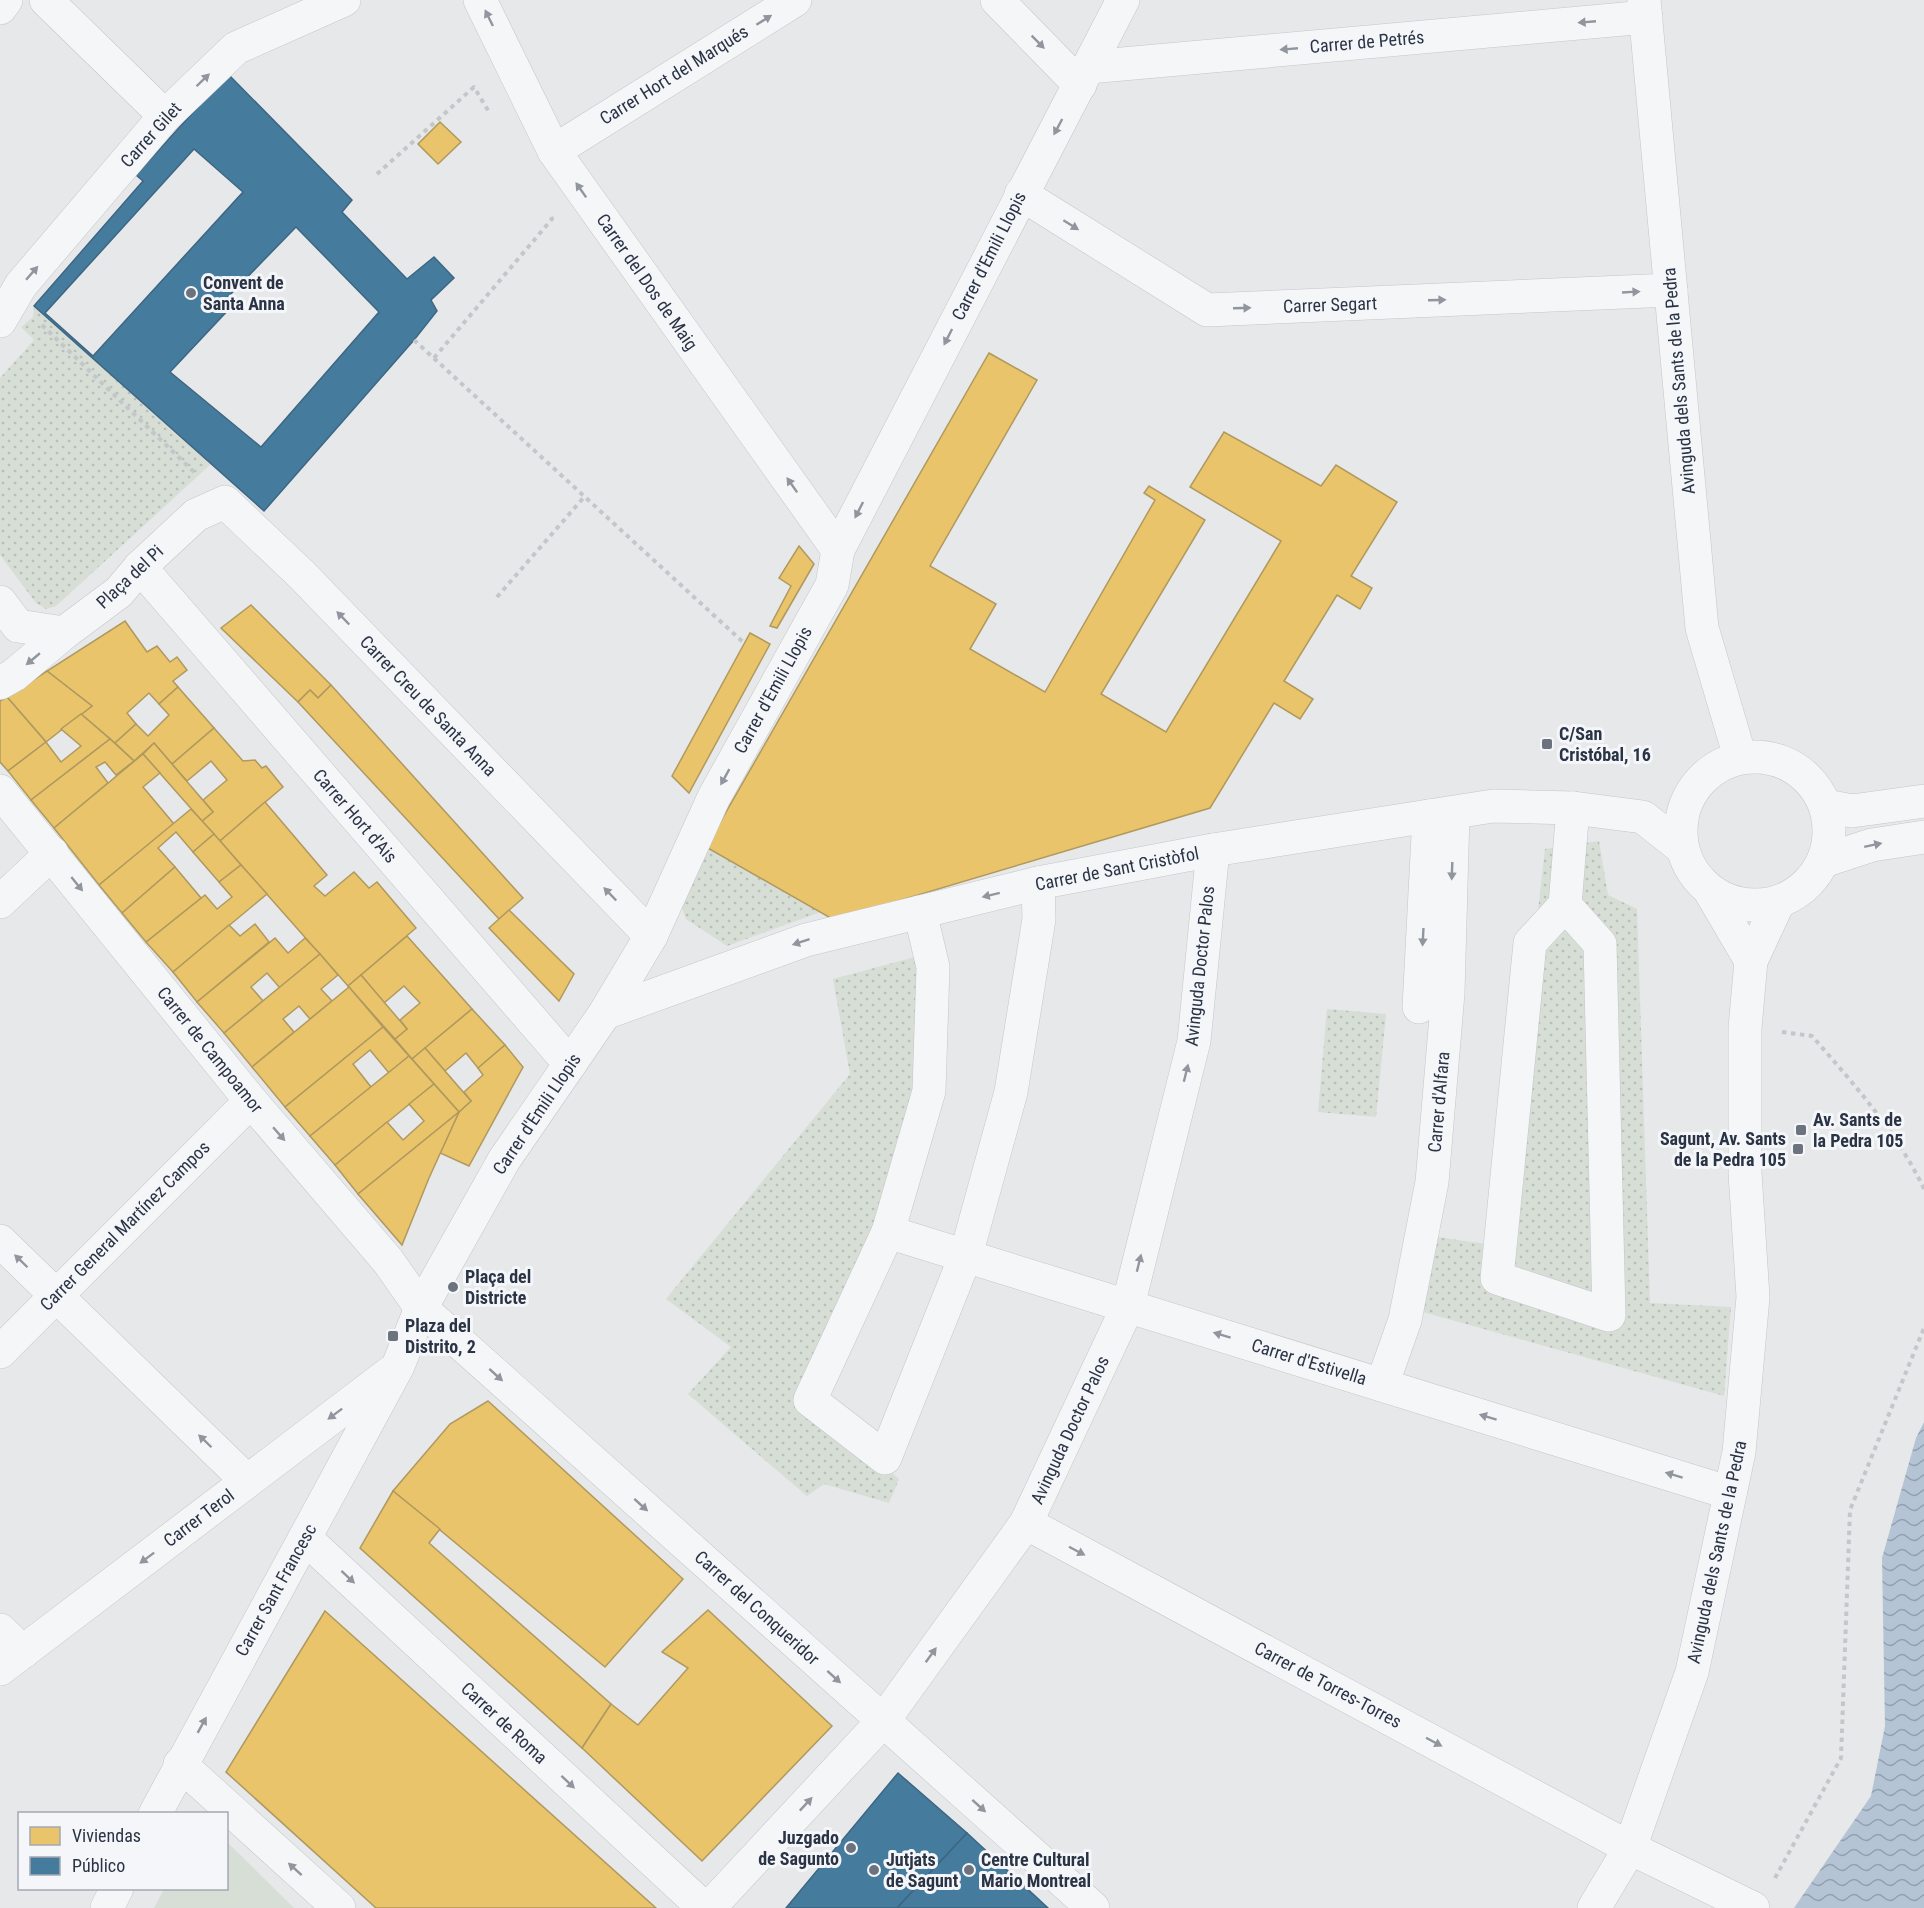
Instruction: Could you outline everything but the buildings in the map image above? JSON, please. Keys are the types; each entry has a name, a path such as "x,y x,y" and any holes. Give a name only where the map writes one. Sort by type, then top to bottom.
{"street":[{"path":"0,8 6,0"},
{"path":"46,0 165,116"},
{"name":"Carrer Gilet","path":"2,314 21,285 165,116 236,48 344,0"},
{"name":"Carrer del Dos de Maig","path":"480,0 554,151 838,550"},
{"name":"Carrer Hort del Marqués","path":"554,151 795,0"},
{"path":"997,0 1085,76"},
{"name":"Carrer d'Emili Llopis","path":"399,1366 421,1308 504,1160 605,1013 651,936 714,797 832,585 838,550 1123,0"},
{"name":"Carrer de Petrés","path":"1085,76 1645,8"},
{"name":"Avinguda dels Sants de la Pedra","path":"1645,8 1702,628 1740,757"},
{"name":"Carrer Segart","path":"1021,194 1207,310 1671,290"},
{"name":"Plaça del Pi","path":"0,683 14,675 64,633 119,592 140,567 210,508"},
{"name":"Carrer Creu de Santa Anna","path":"210,508 310,584 651,936"},
{"name":"Carrer Hort d'Ais","path":"140,567 570,1064"},
{"path":"0,602 18,626 64,633"},
{"path":"1710,891 1731,903 1755,906 1778,903 1797,894 1813,879 1823,861 1830,834 1826,806 1813,783 1792,766 1767,757 1740,757 1721,764 1691,792 1683,812 1680,833 1682,848 1694,875 1710,891 1751,961"},
{"path":"1682,848 1643,817 1701,781"},
{"name":"Carrer de Campoamor","path":"0,791 52,852 251,1101 388,1260 421,1308"},
{"path":"1826,806 1852,811 1924,801"},
{"name":"Carrer de Sant Cristòfol","path":"605,1013 806,939 1038,884 1213,850 1493,806 1573,808 1643,817"},
{"path":"1564,905 1600,944 1609,1315 1497,1278 1530,943 1564,905 1573,808"},
{"path":"1419,1006 1441,814"},
{"name":"Carrer d'Alfara","path":"1372,1381 1405,1320 1432,1182 1448,993 1441,814"},
{"path":"1823,861 1872,845 1924,837"},
{"name":"Avinguda Doctor Palos","path":"709,1908 883,1721 1026,1523 1128,1306 1194,1041 1213,850"},
{"path":"0,902 52,852"},
{"path":"920,912 933,967 929,1091 888,1232 810,1400 885,1458 966,1256 1011,1092 1039,919 1038,884"},
{"name":"Avinguda dels Sants de la Pedra","path":"1594,1908 1630,1848 1692,1672 1739,1452 1753,1297 1745,1162 1745,1028 1751,961 1778,903"},
{"name":"Carrer General Martínez Campos","path":"0,1352 251,1101"},
{"path":"1372,1381 1400,1272 1414,1177"},
{"name":"Carrer d'Estivella","path":"888,1232 1730,1493"},
{"path":"0,1241 247,1481"},
{"name":"Carrer del Conqueridor","path":"421,1308 1093,1908"},
{"name":"Carrer Terol","path":"8,1650 247,1481 399,1366"},
{"name":"Carrer Sant Francesc","path":"156,1812 180,1764 399,1366"},
{"name":"Carrer de Torres-Torres","path":"1026,1523 1630,1848 1761,1898"},
{"name":"Carrer de Roma","path":"305,1538 704,1908"},
{"path":"180,1764 339,1908"},
{"path":"107,1908 116,1890"}],"path":[{"path":"377,174 474,87 492,118"},
{"path":"434,358 552,219 546,208"},
{"path":"41,324 210,508"},
{"path":"414,340 744,643"},
{"path":"497,597 585,496"},
{"path":"1745,1028 1812,1036 1884,1124 1914,1168 1924,1189"},
{"path":"1761,1898 1841,1758 1850,1510 1924,1328"}],"shaded area":[{"path":"34,306 211,464 56,606 46,609 36,603 0,555 0,378 34,340 21,327 33,317"},
{"path":"1599,841 1608,895 1637,909 1650,1303 1731,1307 1724,1396 1423,1312 1437,1237 1500,1246 1545,849"},
{"path":"706,847 821,912 727,946 686,919 680,902"},
{"path":"930,953 929,1091 810,1400 899,1479 889,1503 824,1484 807,1496 688,1394 731,1347 666,1299 850,1074 833,979"},
{"path":"1327,1009 1386,1014 1376,1117 1318,1112"},
{"path":"228,1843 294,1908 154,1908 163,1890 228,1890"}],"water":[{"path":"1924,1422 1924,1908 1794,1908 1871,1796 1885,1726 1882,1558 1916,1438"}],"place":[{"name":"Convent de Santa Anna","path":"191,293"},
{"name":"C/San Cristóbal, 16","path":"1547,744"},
{"name":"Av. Sants de la Pedra 105","path":"1801,1130"},
{"name":"Sagunt, Av. Sants de la Pedra 105","path":"1798,1149"},
{"name":"Plaça del Districte","path":"453,1287"},
{"name":"Plaza del Distrito, 2","path":"393,1336"},
{"name":"Juzgado de Sagunto","path":"851,1848"},
{"name":"Jutjats de Sagunt","path":"874,1870"},
{"name":"Centre Cultural Mario Montreal","path":"969,1870"}]}
